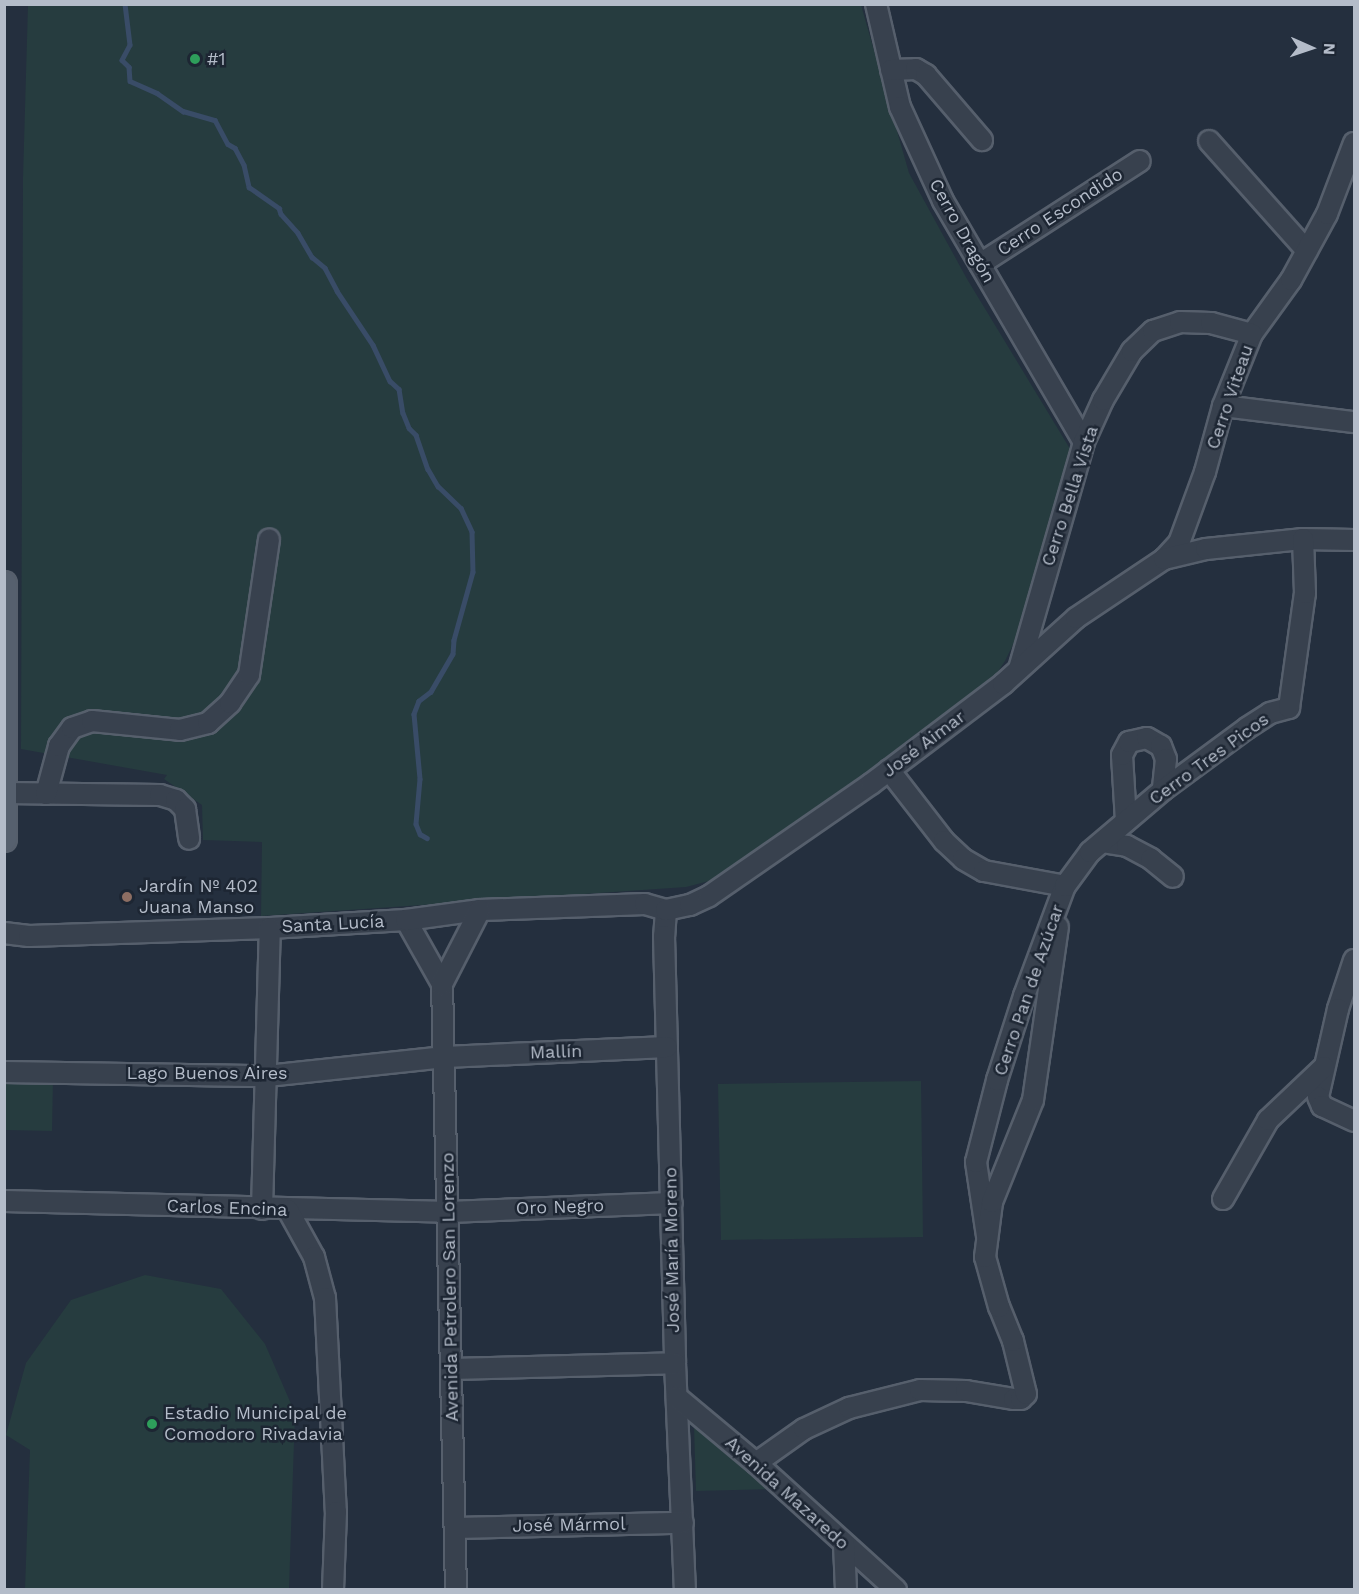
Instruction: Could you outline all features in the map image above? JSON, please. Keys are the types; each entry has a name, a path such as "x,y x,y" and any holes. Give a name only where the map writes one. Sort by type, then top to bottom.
{"main road":[{"path":"4,584 6,793 4,839"}],"street":[{"name":"Cerro Dragón","path":"876,4 900,107 943,201 1084,442"},
{"path":"891,70 916,69 926,75 982,140"},
{"path":"1209,141 1307,250"},
{"name":"Cerro Viteau","path":"1164,559 1179,543 1205,472 1223,406 1252,334 1291,280 1327,214 1354,143"},
{"name":"Cerro Escondido","path":"980,264 1140,161"},
{"name":"Cerro Bella Vista","path":"1019,669 1084,442 1103,400 1132,351 1153,331 1180,322 1211,323 1252,334"},
{"path":"1223,406 1354,422"},
{"name":"José Aimar","path":"480,910 645,904 666,910 690,905 709,896 889,770 1019,669 1076,618 1164,559 1206,549 1303,538 1354,540"},
{"name":"Cerro Tres Picos","path":"1065,886 1090,852 1163,790 1270,713 1289,708 1305,593 1303,538"},
{"path":"46,794 59,746 72,728 92,721 180,730 208,723 230,703 249,675 269,539"},
{"path":"1126,821 1122,755 1129,742 1147,738 1161,746 1166,759 1163,790"},
{"path":"889,770 944,841 963,859 984,871 1065,886"},
{"path":"6,793 160,795 176,800 185,809 189,839"},
{"path":"1103,843 1127,846 1151,859 1173,877"},
{"name":"Cerro Pan de Azúcar","path":"987,1236 976,1162 1024,996 1065,886"},
{"name":"Cerro Pan de Azúcar","path":"756,1462 804,1429 849,1408 920,1390 966,1391 1014,1399 1021,1399 1026,1394 1013,1341 999,1307 985,1257 992,1203 1033,1100 1065,886"},
{"name":"Santa Lucía","path":"4,933 29,936 270,928 406,921 480,910"},
{"name":"Avenida Petrolero San Lorenzo","path":"442,984 480,910"},
{"name":"José María Moreno","path":"666,910 664,936 675,1363 685,1590"},
{"name":"Avenida Petrolero San Lorenzo","path":"406,921 442,984 456,1590"},
{"path":"262,1209 270,928"},
{"path":"1354,960 1345,982 1318,1097 1322,1106 1354,1121"},
{"name":"Mallín","path":"445,1057 667,1047"},
{"name":"Lago Buenos Aires","path":"4,1072 267,1076 445,1057"},
{"path":"1223,1199 1268,1120 1324,1066"},
{"name":"Carlos Encina","path":"4,1201 449,1212"},
{"name":"Oro Negro","path":"449,1212 672,1203"},
{"path":"288,1209 314,1257 325,1298 336,1512 333,1590"},
{"path":"452,1369 675,1363"},
{"name":"Avenida Mazaredo","path":"677,1397 756,1462 896,1590"},
{"name":"José Mármol","path":"455,1528 683,1522"},
{"path":"844,1544 846,1590"}],"green space":[{"path":"28,5 861,5 909,173 967,279 1075,457 1025,620 1005,661 991,682 833,801 749,858 709,881 686,887 261,916 262,842 203,840 202,805 164,779 167,775 21,749 23,178"},
{"path":"4,1076 53,1079 52,1131 5,1130"},
{"path":"921,1081 923,1237 721,1240 718,1084"},
{"name":"Estadio Municipal de Comodoro Rivadavia","path":"145,1275 221,1289 265,1344 295,1413 289,1589 25,1589 30,1450 6,1435 26,1363 71,1300"},
{"path":"694,1426 776,1489 696,1491"}],"waterway":[{"path":"125,4 130,45 122,60 129,67 130,81 157,93 183,111 215,120 228,144 235,148 244,165 249,187 279,208 312,257 325,268 337,291 373,345 390,381 399,389 403,413 409,428 416,435 428,469 438,486 461,508 472,532 473,572 454,640 453,654 431,692 419,701 414,714 420,779 416,824 420,834 427,838"}],"place":[{"name":"#1","path":"195,59"},
{"name":"Jardín Nº 402 Juana Manso","path":"127,897"},
{"name":"Estadio Municipal de Comodoro Rivadavia","path":"152,1424"}]}
